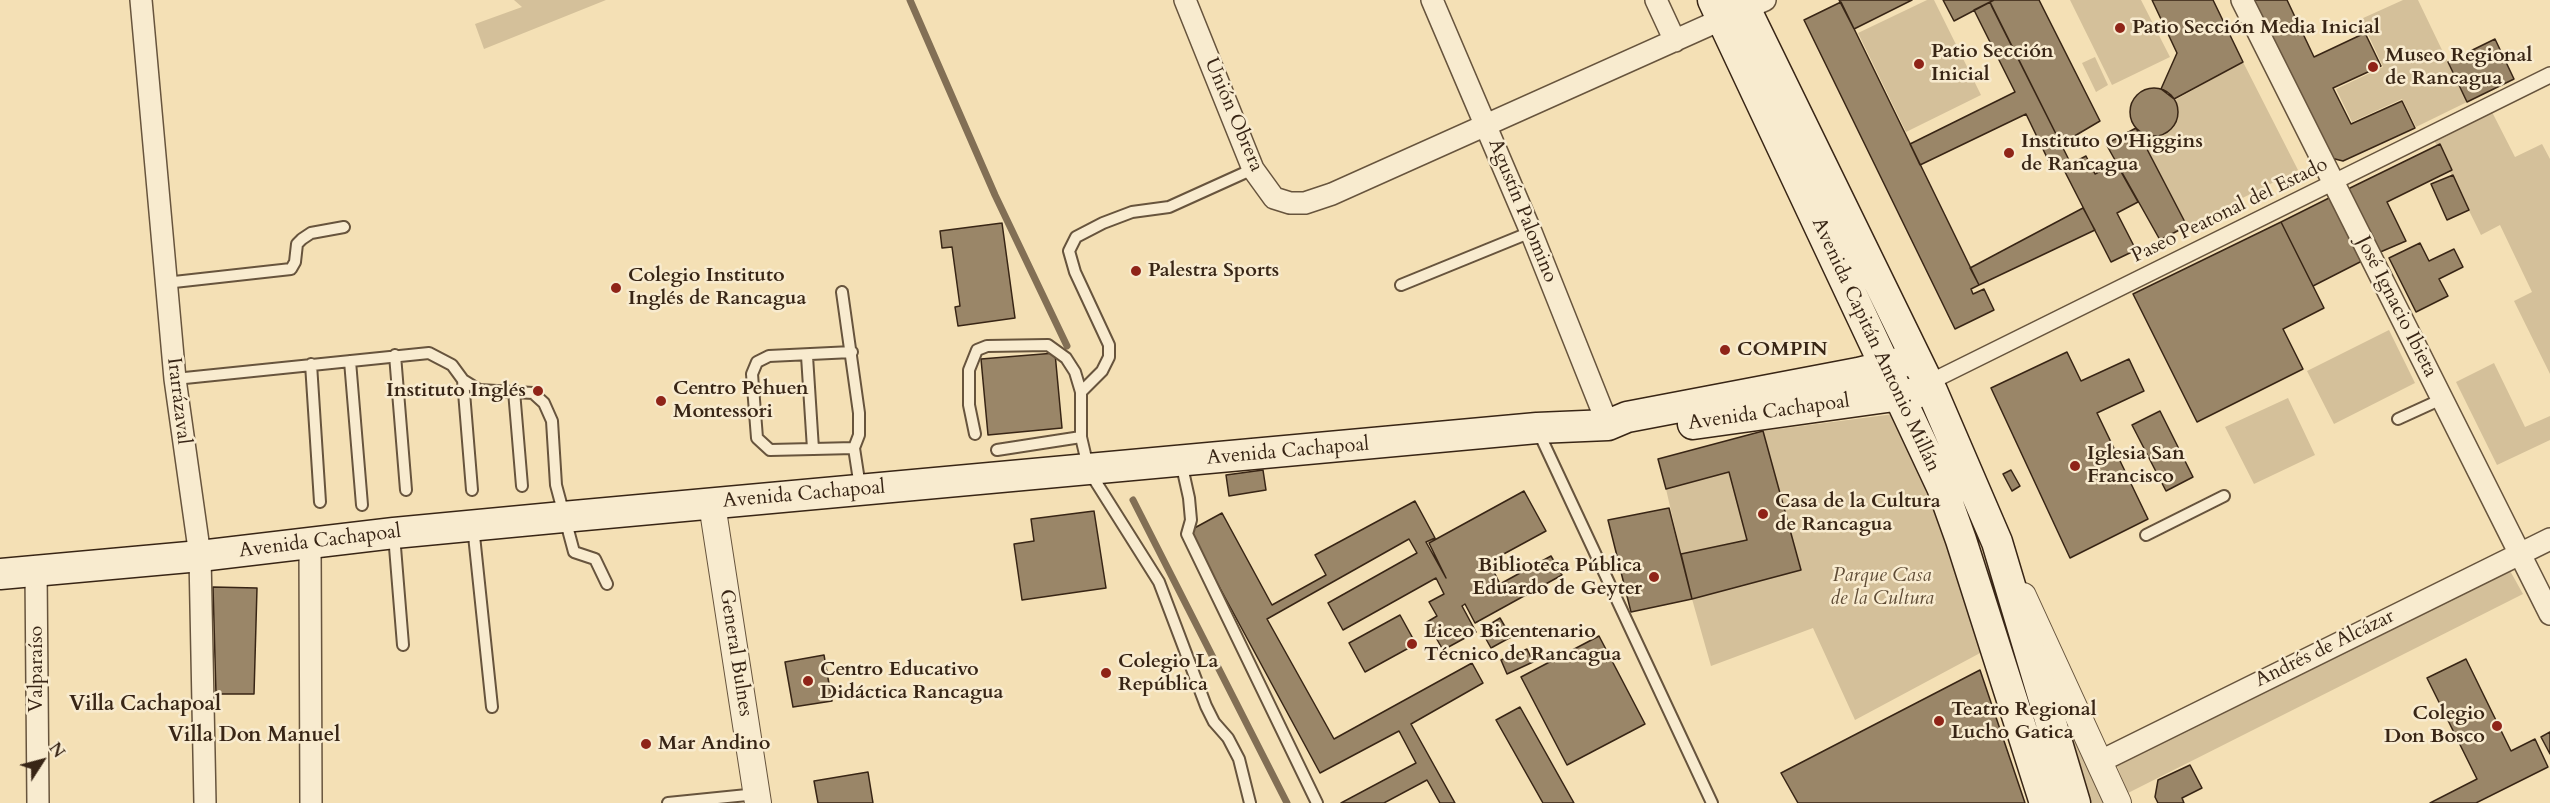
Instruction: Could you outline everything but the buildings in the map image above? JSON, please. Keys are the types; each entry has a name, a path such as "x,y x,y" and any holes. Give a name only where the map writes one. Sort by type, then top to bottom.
{"main road":[{"name":"Avenida Capitán Antonio Millán","path":"1737,6 1885,368 1942,488 1961,540 2045,803"},
{"name":"Avenida Capitán Antonio Millán","path":"1737,6 1925,378 1997,542 2075,803"},
{"name":"Avenida Cachapoal","path":"0,574 200,556 394,532 1089,471 1537,428 1608,425 1627,417 1885,368 1925,378"},
{"name":"Avenida Cachapoal","path":"1608,425 1627,434 1898,395 1925,378"}],"street":[{"name":"Irarrázaval","path":"141,0 175,379 200,556 205,803"},
{"name":"Unión Obrera","path":"1185,0 1253,169 1274,198 1290,203 1305,203 1332,194 1486,123"},
{"name":"Agustín Palomino","path":"1432,0 1486,123 1608,425"},
{"path":"1656,0 1674,41"},
{"name":"José Ignacio Ibieta","path":"2242,0 2333,184 2444,398 2550,614"},
{"path":"1486,123 1674,41 1737,6"},
{"name":"Paseo Peatonal del Estado","path":"1925,378 2333,184 2550,75"},
{"name":"General Bulnes","path":"712,504 757,799"},
{"name":"Andrés de Alcázar","path":"2101,760 2550,539"},
{"name":"Avenida Capitán Antonio Millán","path":"1997,542 2101,760 2118,803"},
{"path":"310,544 311,803"},
{"name":"Valparaíso","path":"36,570 38,803"}],"lane":[{"path":"1081,392 1102,371 1109,357 1109,345 1075,272 1069,251 1076,237 1102,223 1132,212 1169,207 1253,169"},
{"path":"165,283 291,269 295,262 297,244 302,239 311,233 344,227"},
{"path":"1401,285 1531,232"},
{"path":"842,292 859,413 859,435 854,448 860,490"},
{"path":"975,434 969,405 969,370 976,350 987,346 1048,345 1066,358 1075,372 1081,392 1081,437 1089,471 1159,582 1206,706 1239,759 1250,803"},
{"path":"852,352 807,356 769,356 758,362 752,374 757,438 770,450 854,448"},
{"path":"175,379 429,353 438,355 452,365 463,380 479,390 533,393 544,403 552,422 556,485 574,552 595,559 607,584"},
{"path":"395,355 406,490"},
{"path":"807,356 813,449"},
{"path":"350,361 362,505"},
{"path":"311,364 320,502"},
{"path":"463,380 472,490"},
{"path":"514,391 522,486"},
{"path":"2398,420 2444,398"},
{"path":"1537,428 1712,803"},
{"path":"997,450 1081,437"},
{"path":"1181,462 1191,520 1187,534 1317,803"},
{"path":"2146,536 2223,496"},
{"path":"473,525 492,707"},
{"path":"394,532 403,645"},
{"path":"668,803 757,799"}],"green space":[{"path":"514,0 606,0 484,49 475,24 522,7"},
{"name":"Patio Sección Inicial","path":"1927,0 1934,0 1981,95 1906,132 1858,33"},
{"name":"Patio Sección Media Inicial","path":"2070,0 2141,0 2170,57 2112,85"},
{"path":"2403,0 2418,0 2467,102 2416,127 2402,99 2352,122 2336,89 2383,67 2361,19"},
{"path":"2095,57 2108,85 2096,92 2082,63"},
{"path":"2243,62 2298,170 2187,226 2139,133 2152,137 2164,135 2174,127 2178,117 2175,100"},
{"path":"2492,112 2515,157 2542,144 2550,159 2550,374 2514,301 2532,292 2500,225 2481,235 2434,140"},
{"path":"2389,330 2415,383 2334,424 2307,371"},
{"path":"2494,363 2525,427 2550,416 2550,440 2497,465 2456,382"},
{"path":"2288,398 2315,455 2254,484 2225,427"},
{"name":"Parque Casa de la Cultura","path":"1894,414 1951,537 1982,652 1855,720 1813,628 1711,666 1692,599 1801,570 1763,431"},
{"path":"1729,472 1747,540 1681,554 1666,489"},
{"path":"2509,569 2523,594 2128,793 2117,766 2128,755"},
{"path":"2051,681 2107,803 2085,803"}],"waterway":[{"path":"910,0 995,195 1067,346"},
{"path":"1133,500 1287,803"}],"place":[{"name":"Patio Sección Media Inicial","path":"2120,28"},
{"name":"Patio Sección Inicial","path":"1919,64"},
{"name":"Museo Regional de Rancagua","path":"2373,67"},
{"name":"Instituto O'Higgins de Rancagua","path":"2009,153"},
{"name":"Palestra Sports","path":"1136,271"},
{"name":"Colegio Instituto Inglés de Rancagua","path":"616,288"},
{"name":"COMPIN","path":"1725,350"},
{"name":"Instituto Inglés","path":"538,391"},
{"name":"Centro Pehuen Montessori","path":"661,401"},
{"name":"Iglesia San Francisco","path":"2075,466"},
{"name":"Casa de la Cultura de Rancagua","path":"1763,514"},
{"name":"Biblioteca Pública Eduardo de Geyter","path":"1654,577"},
{"name":"Liceo Bicentenario Técnico de Rancagua","path":"1412,644"},
{"name":"Colegio La República","path":"1106,673"},
{"name":"Centro Educativo Didáctica Rancagua","path":"808,681"},
{"name":"Teatro Regional Lucho Gatica","path":"1939,721"},
{"name":"Colegio Don Bosco","path":"2497,726"},
{"name":"Mar Andino","path":"646,744"}],"district":[{"name":"Villa Cachapoal","path":"145,705"},
{"name":"Villa Don Manuel","path":"254,736"}]}
